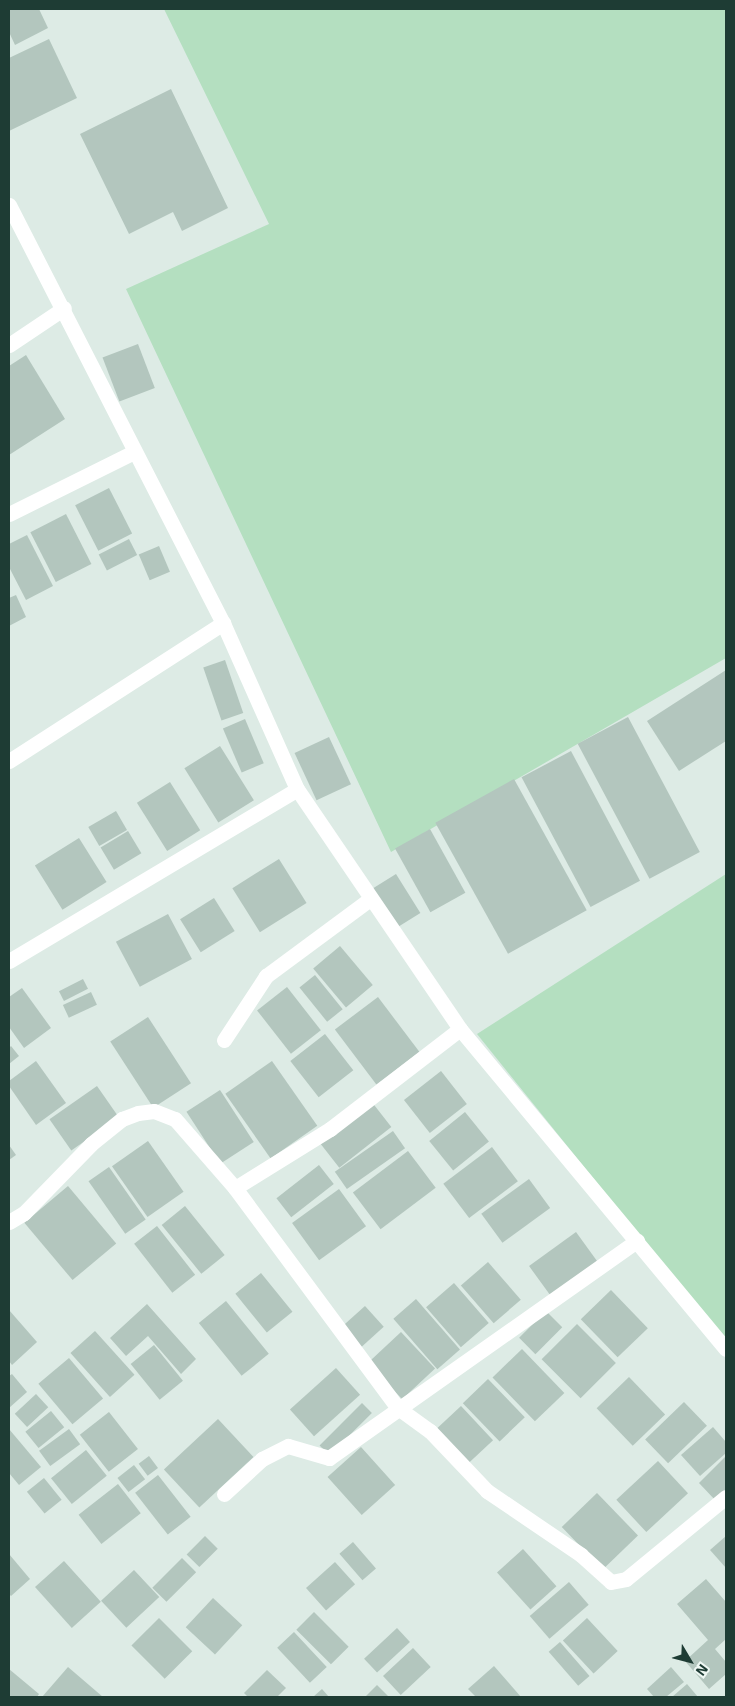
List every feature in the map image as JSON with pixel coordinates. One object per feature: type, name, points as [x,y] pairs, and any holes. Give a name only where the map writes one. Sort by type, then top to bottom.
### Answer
[{"type":"street","points":[[9,205],[64,308],[134,452],[222,623],[296,789],[460,1030],[726,1350]]},
{"type":"street","points":[[9,345],[64,308]]},
{"type":"street","points":[[9,514],[134,452]]},
{"type":"street","points":[[9,761],[222,623]]},
{"type":"street","points":[[9,961],[296,789]]},
{"type":"street","points":[[224,1040],[266,976],[370,898]]},
{"type":"street","points":[[235,1188],[330,1129],[460,1030]]},
{"type":"street","points":[[9,1222],[24,1213],[91,1144],[122,1119],[138,1113],[154,1111],[175,1119],[235,1188],[398,1408],[430,1431],[487,1491],[581,1554],[611,1582],[626,1579],[726,1497]]},
{"type":"street","points":[[224,1494],[262,1459],[288,1446],[329,1458],[637,1242]]},
{"type":"green space","points":[[164,9],[726,9],[726,658],[391,852],[126,289],[269,224]]},
{"type":"green space","points":[[726,874],[726,1343],[477,1034]]},
{"type":"building","points":[[9,9],[39,9],[48,28],[15,45],[9,32]]},
{"type":"building","points":[[49,39],[77,98],[9,131],[9,58]]},
{"type":"building","points":[[171,89],[228,208],[182,231],[173,212],[129,234],[80,134]]},
{"type":"building","points":[[138,344],[155,388],[119,401],[103,358]]},
{"type":"building","points":[[26,355],[65,419],[9,455],[9,366]]},
{"type":"building","points":[[109,488],[132,533],[98,551],[75,505]]},
{"type":"building","points":[[66,514],[91,564],[56,582],[30,532]]},
{"type":"building","points":[[27,535],[53,586],[26,600],[9,567],[9,544]]},
{"type":"building","points":[[129,539],[137,555],[107,570],[99,554]]},
{"type":"building","points":[[159,546],[170,572],[150,580],[139,555]]},
{"type":"building","points":[[16,595],[26,617],[9,626],[9,598]]},
{"type":"building","points":[[225,660],[243,713],[221,720],[203,667]]},
{"type":"building","points":[[726,670],[726,741],[679,771],[647,721]]},
{"type":"building","points":[[628,717],[700,852],[650,879],[578,744]]},
{"type":"building","points":[[245,719],[264,763],[242,773],[223,728]]},
{"type":"building","points":[[329,737],[351,784],[317,800],[295,753]]},
{"type":"building","points":[[220,746],[254,800],[218,823],[184,768]]},
{"type":"building","points":[[571,751],[640,881],[591,907],[522,777]]},
{"type":"building","points":[[514,779],[587,910],[508,954],[435,823]]},
{"type":"building","points":[[170,782],[200,830],[167,851],[137,803]]},
{"type":"building","points":[[116,811],[127,830],[99,846],[88,827]]},
{"type":"building","points":[[430,829],[465,893],[430,912],[395,848]]},
{"type":"building","points":[[128,831],[141,853],[114,870],[101,847]]},
{"type":"building","points":[[79,838],[107,882],[62,910],[35,866]]},
{"type":"building","points":[[279,859],[307,903],[260,932],[232,888]]},
{"type":"building","points":[[396,874],[420,913],[397,927],[373,888]]},
{"type":"building","points":[[214,898],[235,931],[201,952],[180,919]]},
{"type":"building","points":[[168,914],[192,959],[140,987],[116,942]]},
{"type":"building","points":[[340,946],[373,985],[346,1008],[313,968]]},
{"type":"building","points":[[315,975],[343,1009],[327,1022],[299,988]]},
{"type":"building","points":[[83,979],[88,989],[64,1001],[59,991]]},
{"type":"building","points":[[287,987],[321,1030],[291,1054],[257,1010]]},
{"type":"building","points":[[22,988],[51,1028],[24,1048],[9,1027],[9,997]]},
{"type":"building","points":[[91,992],[97,1005],[69,1018],[63,1005]]},
{"type":"building","points":[[378,997],[420,1052],[376,1085],[335,1029]]},
{"type":"building","points":[[148,1017],[191,1083],[153,1108],[110,1042]]},
{"type":"building","points":[[325,1034],[353,1070],[319,1097],[290,1061]]},
{"type":"building","points":[[11,1046],[19,1056],[9,1064],[9,1048]]},
{"type":"building","points":[[36,1061],[66,1103],[36,1125],[9,1086],[9,1081]]},
{"type":"building","points":[[272,1061],[317,1126],[271,1158],[225,1094]]},
{"type":"building","points":[[441,1071],[467,1104],[430,1133],[404,1100]]},
{"type":"building","points":[[97,1086],[119,1117],[71,1150],[49,1119]]},
{"type":"building","points":[[220,1090],[254,1142],[220,1164],[186,1112]]},
{"type":"building","points":[[371,1101],[391,1127],[339,1168],[319,1142]]},
{"type":"building","points":[[465,1112],[489,1142],[453,1170],[429,1141]]},
{"type":"building","points":[[393,1131],[405,1148],[347,1189],[335,1172]]},
{"type":"building","points":[[148,1141],[184,1192],[148,1217],[112,1166]]},
{"type":"building","points":[[9,1145],[16,1155],[9,1160]]},
{"type":"building","points":[[492,1147],[518,1181],[469,1218],[443,1184]]},
{"type":"building","points":[[408,1151],[436,1188],[381,1229],[353,1193]]},
{"type":"building","points":[[319,1165],[334,1184],[291,1217],[276,1198]]},
{"type":"building","points":[[109,1167],[146,1219],[125,1234],[89,1181]]},
{"type":"building","points":[[529,1179],[550,1208],[502,1243],[481,1214]]},
{"type":"building","points":[[68,1186],[116,1243],[73,1280],[24,1223]]},
{"type":"building","points":[[339,1189],[366,1226],[319,1260],[292,1223]]},
{"type":"building","points":[[185,1206],[225,1255],[201,1274],[162,1225]]},
{"type":"building","points":[[157,1226],[195,1275],[172,1293],[134,1244]]},
{"type":"building","points":[[576,1232],[598,1262],[551,1296],[529,1266]]},
{"type":"building","points":[[488,1262],[521,1300],[494,1323],[461,1286]]},
{"type":"building","points":[[261,1273],[292,1312],[267,1333],[235,1294]]},
{"type":"building","points":[[454,1283],[489,1323],[461,1347],[426,1307]]},
{"type":"building","points":[[611,1290],[648,1328],[618,1357],[581,1319]]},
{"type":"building","points":[[416,1299],[460,1350],[437,1369],[393,1319]]},
{"type":"building","points":[[226,1301],[269,1354],[242,1376],[199,1323]]},
{"type":"building","points":[[147,1304],[196,1359],[181,1374],[148,1336],[126,1356],[110,1338]]},
{"type":"building","points":[[365,1306],[384,1327],[359,1349],[340,1328]]},
{"type":"building","points":[[9,1310],[37,1342],[12,1365],[9,1361]]},
{"type":"building","points":[[546,1311],[562,1327],[535,1354],[519,1338]]},
{"type":"building","points":[[577,1324],[616,1363],[581,1398],[542,1359]]},
{"type":"building","points":[[95,1331],[134,1375],[110,1397],[70,1353]]},
{"type":"building","points":[[401,1332],[435,1369],[402,1399],[368,1363]]},
{"type":"building","points":[[154,1345],[183,1381],[160,1400],[131,1364]]},
{"type":"building","points":[[522,1349],[564,1393],[535,1421],[493,1377]]},
{"type":"building","points":[[69,1358],[103,1399],[72,1424],[38,1384]]},
{"type":"building","points":[[336,1368],[360,1395],[314,1436],[290,1409]]},
{"type":"building","points":[[12,1374],[27,1392],[9,1408],[9,1376]]},
{"type":"building","points":[[629,1377],[665,1414],[633,1446],[597,1408]]},
{"type":"building","points":[[488,1379],[525,1417],[500,1441],[463,1403]]},
{"type":"building","points":[[36,1394],[48,1407],[27,1427],[15,1414]]},
{"type":"building","points":[[684,1402],[707,1426],[668,1463],[645,1440]]},
{"type":"building","points":[[362,1403],[372,1413],[329,1455],[320,1445]]},
{"type":"building","points":[[461,1406],[493,1440],[466,1466],[434,1431]]},
{"type":"building","points":[[51,1411],[64,1427],[39,1448],[25,1432]]},
{"type":"building","points":[[109,1412],[138,1449],[109,1472],[80,1435]]},
{"type":"building","points":[[218,1419],[253,1457],[199,1507],[164,1469]]},
{"type":"building","points":[[713,1427],[726,1442],[726,1453],[700,1476],[681,1455]]},
{"type":"building","points":[[9,1429],[41,1467],[19,1485],[9,1473]]},
{"type":"building","points":[[69,1429],[80,1444],[50,1466],[39,1451]]},
{"type":"building","points":[[361,1447],[395,1485],[362,1515],[328,1477]]},
{"type":"building","points":[[86,1450],[107,1476],[72,1504],[51,1478]]},
{"type":"building","points":[[149,1456],[158,1468],[148,1476],[139,1464]]},
{"type":"building","points":[[726,1456],[726,1492],[716,1501],[699,1483]]},
{"type":"building","points":[[658,1461],[688,1493],[646,1532],[616,1500]]},
{"type":"building","points":[[134,1465],[145,1479],[129,1492],[117,1478]]},
{"type":"building","points":[[158,1475],[191,1517],[168,1535],[135,1493]]},
{"type":"building","points":[[44,1478],[62,1500],[45,1514],[27,1492]]},
{"type":"building","points":[[118,1484],[141,1513],[101,1544],[79,1515]]},
{"type":"building","points":[[597,1493],[638,1535],[603,1569],[562,1527]]},
{"type":"building","points":[[205,1536],[218,1549],[199,1567],[187,1554]]},
{"type":"building","points":[[726,1536],[726,1568],[710,1550]]},
{"type":"building","points":[[353,1542],[376,1568],[362,1580],[339,1554]]},
{"type":"building","points":[[523,1549],[556,1586],[530,1610],[497,1572]]},
{"type":"building","points":[[9,1554],[30,1579],[11,1596],[9,1594]]},
{"type":"building","points":[[182,1558],[196,1572],[166,1602],[152,1588]]},
{"type":"building","points":[[64,1561],[101,1602],[72,1628],[35,1587]]},
{"type":"building","points":[[335,1562],[355,1584],[326,1610],[306,1588]]},
{"type":"building","points":[[134,1570],[159,1597],[126,1628],[101,1601]]},
{"type":"building","points":[[706,1579],[726,1602],[726,1639],[715,1649],[726,1662],[726,1674],[709,1689],[685,1661],[708,1640],[677,1604]]},
{"type":"building","points":[[569,1582],[589,1605],[549,1639],[530,1616]]},
{"type":"building","points":[[213,1598],[242,1625],[215,1655],[186,1627]]},
{"type":"building","points":[[314,1612],[349,1647],[331,1664],[296,1630]]},
{"type":"building","points":[[159,1618],[192,1651],[165,1679],[131,1646]]},
{"type":"building","points":[[587,1618],[618,1651],[594,1673],[563,1641]]},
{"type":"building","points":[[397,1628],[410,1642],[377,1673],[364,1659]]},
{"type":"building","points":[[294,1632],[327,1667],[310,1683],[277,1648]]},
{"type":"building","points":[[560,1642],[590,1676],[578,1686],[549,1652]]},
{"type":"building","points":[[413,1648],[431,1667],[401,1695],[383,1676]]},
{"type":"building","points":[[494,1666],[521,1697],[476,1697],[468,1689]]},
{"type":"building","points":[[68,1667],[103,1697],[42,1697]]},
{"type":"building","points":[[671,1667],[684,1682],[666,1697],[654,1697],[647,1689]]},
{"type":"building","points":[[9,1669],[39,1694],[37,1697],[9,1697]]},
{"type":"building","points":[[267,1670],[286,1688],[277,1697],[248,1697],[244,1693]]},
{"type":"building","points":[[687,1684],[698,1697],[672,1697]]},
{"type":"building","points":[[377,1685],[389,1697],[365,1697]]},
{"type":"building","points":[[322,1689],[329,1697],[313,1697]]}]
